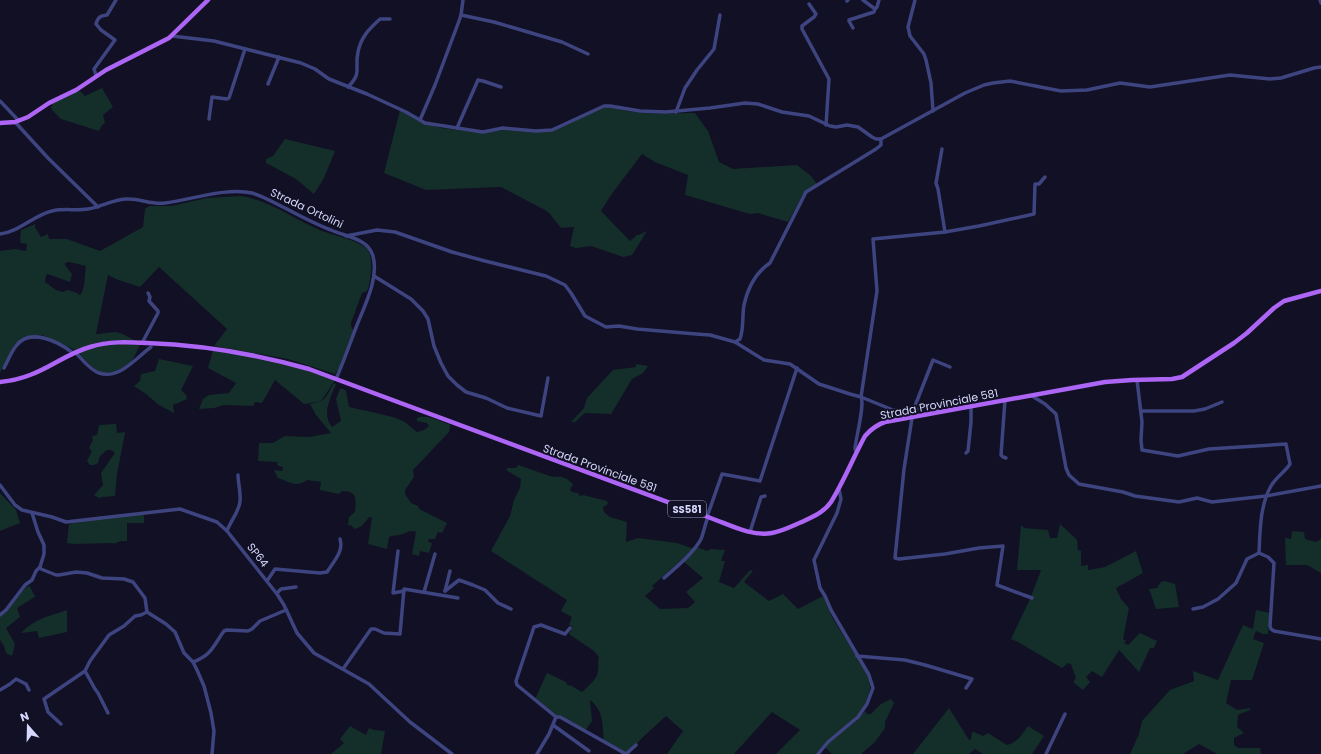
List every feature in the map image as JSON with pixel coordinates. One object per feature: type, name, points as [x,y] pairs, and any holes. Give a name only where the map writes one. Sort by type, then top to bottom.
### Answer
[{"type":"main road","points":[[0,123],[17,121],[28,117],[49,103],[76,90],[96,75],[172,36],[208,0]]},
{"type":"main road","name":"Strada Provinciale 581","points":[[0,382],[30,375],[91,346],[125,342],[174,344],[235,352],[302,367],[707,517],[760,534],[773,533],[785,529],[825,509],[838,488],[865,436],[870,429],[876,425],[1105,382],[1172,379],[1182,377],[1234,343],[1284,301],[1321,291]]},
{"type":"street","points":[[96,75],[94,69],[115,40],[101,30],[96,24],[100,16],[107,15],[116,0]]},
{"type":"street","points":[[420,120],[435,85],[461,15],[463,0]]},
{"type":"street","points":[[863,0],[875,9]]},
{"type":"street","points":[[853,28],[849,20],[874,12],[879,0]]},
{"type":"street","points":[[916,0],[908,32],[924,54],[926,60],[932,82],[933,111]]},
{"type":"street","points":[[809,4],[816,14],[802,26],[802,29],[828,79],[826,125]]},
{"type":"street","points":[[461,15],[494,22],[562,42],[588,54]]},
{"type":"street","points":[[676,112],[685,88],[714,49],[720,15]]},
{"type":"street","points":[[348,87],[356,79],[358,73],[358,53],[363,36],[380,19],[390,19]]},
{"type":"street","points":[[172,36],[214,41],[301,63],[315,69],[328,79],[406,112],[425,123],[483,132],[503,128],[536,131],[552,130],[604,106],[640,111],[676,112],[745,103],[758,104],[782,112],[809,116],[826,125],[836,127],[847,125],[858,127],[872,137],[881,139],[973,89],[993,83],[1006,81],[1061,91],[1087,90],[1120,83],[1150,87],[1230,75],[1270,79],[1281,78],[1321,67]]},
{"type":"street","points":[[209,119],[212,97],[229,98],[245,49]]},
{"type":"street","points":[[268,84],[279,57]]},
{"type":"street","points":[[457,128],[478,80],[500,87]]},
{"type":"street","points":[[0,102],[48,158],[98,207]]},
{"type":"street","points":[[735,342],[740,339],[744,305],[751,282],[761,269],[770,263],[806,192],[876,149],[881,145],[881,139]]},
{"type":"street","points":[[942,149],[936,183],[945,232]]},
{"type":"street","points":[[856,452],[855,448],[863,400],[862,397],[877,291],[873,240],[945,232],[1034,214],[1035,184],[1039,184],[1045,177]]},
{"type":"street","name":"Strada Ortolini","points":[[0,234],[13,231],[51,211],[82,210],[125,199],[164,204],[203,195],[242,192],[258,195],[327,229],[364,242],[369,248],[374,259],[374,276],[347,353],[336,379]]},
{"type":"street","points":[[346,236],[377,230],[395,232],[452,252],[546,276],[565,285],[585,316],[606,326],[710,335],[735,342],[765,361],[788,363],[798,368],[818,384],[862,397],[898,412],[914,411],[927,406],[941,412]]},
{"type":"street","points":[[374,276],[411,299],[423,311],[428,319],[434,346],[445,371],[453,382],[464,390],[507,408],[541,416],[548,378]]},
{"type":"street","points":[[142,343],[158,313],[149,301],[150,297],[148,293]]},
{"type":"street","points":[[4,368],[16,346],[20,342],[30,338],[47,338],[69,349],[98,373],[111,374],[116,374],[123,370],[151,347]]},
{"type":"street","points":[[914,411],[933,360],[950,367]]},
{"type":"street","points":[[664,578],[682,562],[698,543],[722,474],[760,481],[798,368]]},
{"type":"street","points":[[1137,380],[1142,411],[1142,450],[1178,456],[1209,449],[1286,444],[1290,464],[1275,480],[1266,496],[1261,523],[1259,553]]},
{"type":"street","points":[[1032,396],[1045,404],[1056,414],[1066,468],[1069,475],[1079,484],[1123,492],[1135,496],[1179,502],[1197,498],[1212,502],[1266,496],[1321,486]]},
{"type":"street","points":[[1005,400],[1001,455],[1006,458]]},
{"type":"street","points":[[1142,411],[1194,411],[1205,409],[1222,402]]},
{"type":"street","points":[[966,453],[968,451],[971,422],[970,407]]},
{"type":"street","points":[[912,418],[904,469],[895,558],[899,559],[945,554],[979,548],[1003,546],[996,585],[1032,598]]},
{"type":"street","points":[[226,531],[239,508],[238,474]]},
{"type":"street","name":"SP64","points":[[0,485],[15,505],[22,510],[66,522],[180,509],[217,522],[277,593],[297,633],[314,653],[369,684],[410,722],[452,754]]},
{"type":"street","points":[[818,754],[828,742],[858,717],[867,704],[873,688],[869,675],[834,618],[820,588],[814,560],[837,512],[840,499],[838,488]]},
{"type":"street","points":[[750,532],[761,497],[765,496]]},
{"type":"street","points":[[0,614],[6,610],[25,585],[32,580],[36,571],[40,567],[44,554],[44,545],[32,513]]},
{"type":"street","points":[[267,581],[275,569],[320,573],[327,572],[330,566],[337,560],[342,545],[340,539]]},
{"type":"street","points":[[398,551],[393,593],[404,591],[404,589],[445,593],[458,598]]},
{"type":"street","points":[[1193,609],[1203,607],[1218,599],[1236,583],[1247,559],[1259,553]]},
{"type":"street","points":[[1259,553],[1268,557],[1274,563],[1271,629],[1274,631],[1321,639]]},
{"type":"street","points":[[424,592],[434,554]]},
{"type":"street","points":[[40,567],[46,572],[56,575],[76,572],[87,573],[102,578],[133,582],[145,598],[146,612]]},
{"type":"street","points":[[445,593],[450,571]]},
{"type":"street","points":[[445,593],[459,580],[485,590],[498,603],[511,609]]},
{"type":"street","points":[[277,593],[281,589],[296,587]]},
{"type":"street","points":[[343,670],[371,630],[373,629],[384,633],[400,634],[404,591]]},
{"type":"street","points":[[193,662],[203,658],[210,652],[224,631],[248,631],[260,622],[286,610]]},
{"type":"street","points":[[146,612],[171,628],[177,635],[184,653],[193,662],[204,686],[212,713],[214,732],[212,754]]},
{"type":"street","points":[[61,724],[48,712],[44,699],[85,671],[109,635],[124,626],[135,616],[141,616],[146,612]]},
{"type":"street","points":[[570,628],[565,634],[541,626],[534,627],[516,682],[517,685],[556,717],[560,717],[626,754],[636,745]]},
{"type":"street","points":[[857,656],[901,659],[972,679],[966,688]]},
{"type":"street","points":[[85,671],[108,713]]},
{"type":"street","points":[[0,690],[16,679],[24,682],[27,685],[28,690]]},
{"type":"street","points":[[1046,754],[1065,714]]},
{"type":"street","points":[[537,754],[546,741],[556,717]]},
{"type":"street","points":[[553,725],[590,751]]},
{"type":"green space","points":[[102,88],[113,107],[103,115],[105,123],[99,131],[61,119],[52,110],[51,107],[53,105],[51,104],[79,90],[85,96]]},
{"type":"green space","points":[[608,106],[640,113],[695,113],[708,131],[719,162],[733,169],[797,165],[810,175],[817,184],[802,196],[788,222],[758,213],[750,214],[685,195],[688,175],[655,162],[642,154],[611,195],[601,211],[630,241],[637,235],[647,231],[632,255],[623,257],[591,246],[576,248],[570,246],[574,227],[561,228],[545,210],[501,187],[426,190],[384,173],[400,110],[424,123],[441,128],[483,133],[510,129],[530,132],[548,132]]},
{"type":"green space","points":[[285,139],[335,151],[324,178],[314,194],[296,179],[266,163],[266,159],[273,156]]},
{"type":"green space","points":[[241,196],[252,198],[273,206],[312,227],[359,243],[367,249],[371,257],[371,276],[367,291],[362,293],[351,323],[353,330],[344,359],[335,374],[288,359],[214,346],[227,329],[159,267],[140,287],[108,275],[96,334],[116,332],[134,340],[107,341],[75,350],[42,335],[34,335],[23,338],[15,344],[0,373],[0,251],[15,249],[26,251],[27,244],[21,243],[20,240],[21,230],[35,224],[35,227],[41,237],[48,234],[49,239],[67,239],[100,251],[143,227],[145,209],[149,206],[171,206],[207,198]],"holes":[[[69,262],[86,266],[84,287],[79,295],[68,290],[63,292],[56,290],[45,282],[46,275],[48,274],[70,282],[72,274],[65,263]]]},
{"type":"green space","points":[[120,344],[140,345],[131,363],[115,372],[102,373],[95,369],[80,355],[81,352],[100,346]]},
{"type":"green space","points":[[213,350],[292,365],[335,380],[322,400],[319,402],[304,404],[275,380],[262,403],[255,402],[253,406],[224,405],[214,408],[199,409],[203,399],[209,395],[229,393],[236,383],[208,368]]},
{"type":"green space","points":[[159,359],[193,366],[181,390],[186,395],[187,399],[173,405],[174,413],[159,405],[134,386],[140,381],[141,374],[155,371]]},
{"type":"green space","points":[[636,364],[648,366],[643,373],[632,379],[611,414],[586,413],[575,422],[571,422],[584,408],[587,398],[613,370],[636,367]]},
{"type":"green space","points":[[334,383],[336,384],[327,411],[327,417],[332,427],[341,421],[336,399],[340,389],[346,391],[349,407],[386,415],[401,420],[417,432],[424,430],[429,426],[427,423],[417,421],[417,418],[428,417],[448,424],[449,422],[449,432],[413,470],[414,477],[405,490],[405,494],[411,503],[418,506],[419,509],[447,523],[442,533],[438,532],[435,539],[429,539],[428,542],[432,543],[429,553],[420,551],[419,556],[412,554],[416,532],[413,531],[389,537],[387,549],[368,544],[372,518],[369,517],[363,525],[354,529],[352,526],[348,525],[349,517],[355,512],[356,500],[351,492],[342,491],[339,494],[320,490],[321,482],[307,480],[300,484],[296,484],[278,478],[274,470],[282,471],[283,467],[278,466],[277,462],[258,461],[259,443],[273,443],[285,436],[309,437],[331,433],[316,415],[310,404],[323,400]]},
{"type":"green space","points":[[116,424],[117,433],[125,433],[117,474],[115,496],[99,498],[94,495],[103,485],[101,473],[115,453],[111,450],[107,450],[100,456],[98,463],[90,465],[87,461],[92,451],[89,448],[93,440],[92,436],[97,435],[99,425]]},
{"type":"green space","points":[[518,465],[553,477],[559,476],[568,480],[573,484],[570,490],[578,493],[580,496],[583,495],[607,501],[608,504],[603,507],[604,512],[610,517],[627,522],[626,542],[638,538],[677,543],[692,549],[652,586],[654,588],[645,596],[660,609],[688,608],[695,602],[686,592],[703,578],[684,562],[697,547],[707,551],[711,549],[725,550],[721,561],[725,561],[719,582],[734,588],[750,570],[753,571],[744,582],[769,601],[783,594],[798,609],[823,596],[832,617],[867,674],[870,687],[867,700],[861,712],[852,722],[827,742],[816,754],[776,754],[800,730],[772,712],[734,754],[667,754],[683,731],[666,716],[629,752],[625,753],[604,743],[602,720],[598,709],[590,700],[592,721],[585,731],[556,716],[535,699],[547,673],[566,682],[568,686],[570,685],[582,692],[592,682],[598,673],[599,657],[594,651],[569,634],[572,627],[569,625],[572,617],[561,611],[567,600],[491,551],[510,516],[514,500],[520,488],[521,479],[506,470],[508,468],[516,468]]},
{"type":"green space","points":[[0,493],[16,510],[20,523],[0,531]]},
{"type":"green space","points":[[144,514],[144,523],[127,523],[127,541],[121,541],[113,544],[67,543],[69,524],[96,518]]},
{"type":"green space","points":[[1060,524],[1077,540],[1078,550],[1081,551],[1081,566],[1088,565],[1088,570],[1105,567],[1136,551],[1143,573],[1116,588],[1121,599],[1129,608],[1123,639],[1126,641],[1124,643],[1128,645],[1140,633],[1157,641],[1154,648],[1150,648],[1139,672],[1119,650],[1102,677],[1092,671],[1086,677],[1090,682],[1083,690],[1073,682],[1076,678],[1071,664],[1068,663],[1062,668],[1011,639],[1030,599],[1041,570],[1017,570],[1021,525],[1024,528],[1048,530],[1050,538],[1057,538]]},
{"type":"green space","points":[[1292,531],[1304,532],[1305,539],[1316,542],[1321,539],[1321,573],[1307,565],[1286,565],[1285,538],[1291,539]]},
{"type":"green space","points":[[1164,581],[1175,584],[1179,607],[1156,609],[1149,589],[1157,588],[1161,582]]},
{"type":"green space","points":[[30,586],[34,595],[36,596],[17,608],[20,617],[6,628],[15,644],[12,656],[6,653],[0,640],[0,613],[10,605],[26,587]]},
{"type":"green space","points":[[67,610],[67,632],[39,638],[37,631],[21,633],[37,621]]},
{"type":"green space","points":[[1256,610],[1270,613],[1268,634],[1263,634],[1256,631],[1253,639],[1264,643],[1252,680],[1231,680],[1226,703],[1237,710],[1250,708],[1250,710],[1238,715],[1237,727],[1244,733],[1234,738],[1234,745],[1238,748],[1260,748],[1261,754],[1217,754],[1199,744],[1183,754],[1130,754],[1139,734],[1142,721],[1170,690],[1194,681],[1193,671],[1218,680],[1243,625],[1253,629]]},
{"type":"green space","points":[[891,699],[894,703],[885,722],[885,728],[875,742],[861,754],[832,754],[825,747],[856,721],[865,711],[867,714],[871,714],[881,704]]},
{"type":"green space","points":[[949,708],[969,740],[971,739],[972,732],[983,736],[988,733],[1007,745],[1017,740],[1028,726],[1044,736],[1032,754],[983,754],[975,749],[969,754],[913,754]]},
{"type":"green space","points":[[350,726],[366,735],[369,728],[385,731],[381,754],[331,754],[344,743],[340,739]]}]
